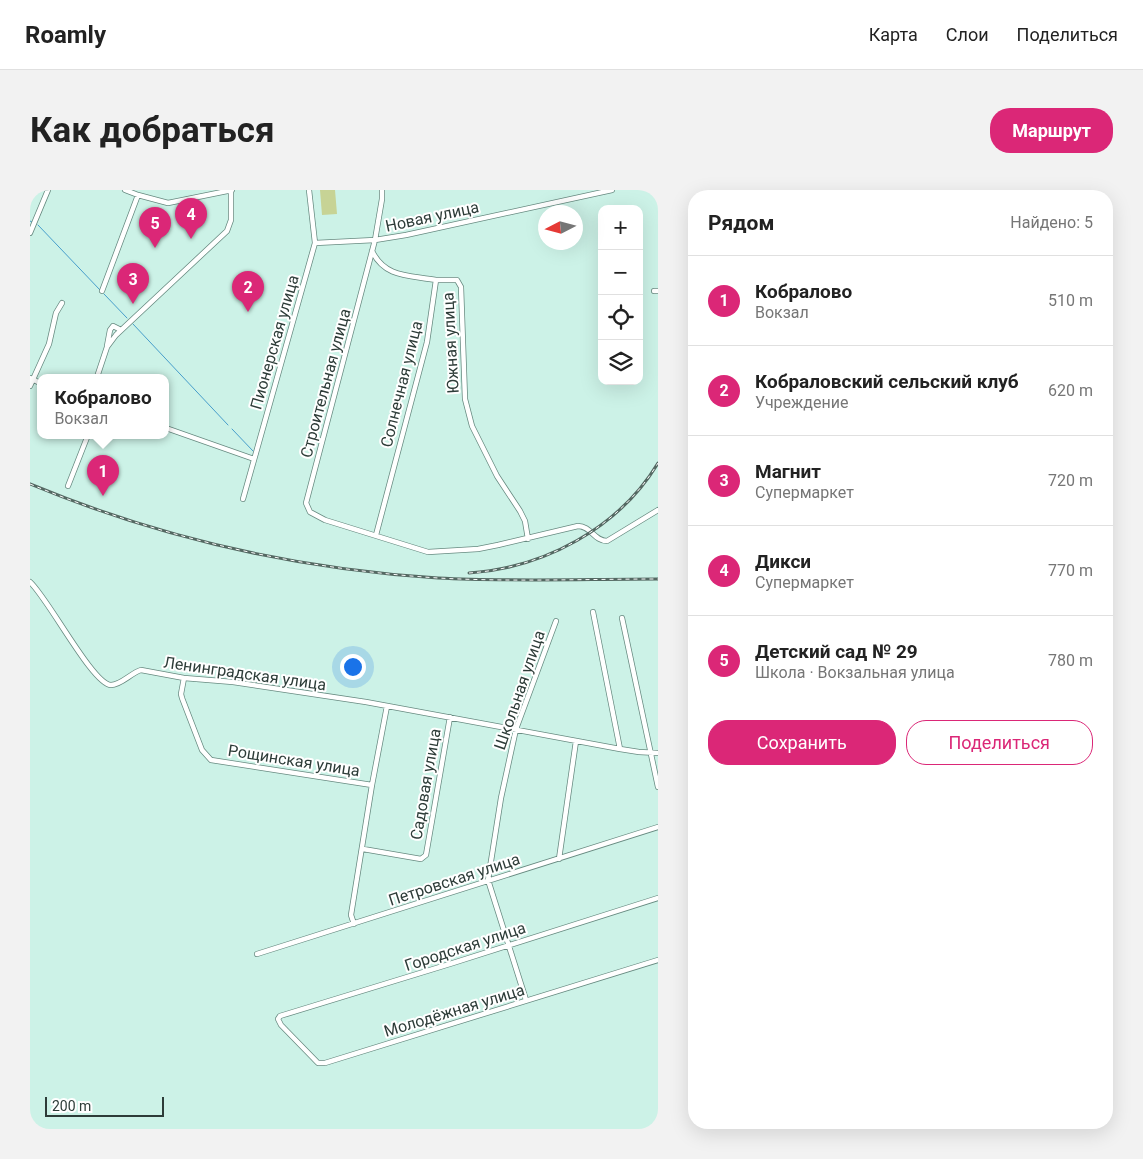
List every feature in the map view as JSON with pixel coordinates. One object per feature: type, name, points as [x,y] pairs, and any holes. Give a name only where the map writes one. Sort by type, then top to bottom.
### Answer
[{"type":"street","points":[[30,233],[48,190]]},
{"type":"street","points":[[106,347],[121,330],[224,236],[231,220],[232,190],[168,203],[138,196],[125,190]]},
{"type":"street","name":"Пионерская улица","points":[[243,499],[315,243],[309,190]]},
{"type":"street","name":"Строительная улица","points":[[376,535],[316,516],[310,512],[306,503],[375,240],[382,190]]},
{"type":"street","name":"Новая улица","points":[[315,243],[375,240],[406,235],[612,190]]},
{"type":"street","points":[[102,292],[138,196]]},
{"type":"street","points":[[372,251],[380,264],[388,270],[436,280]]},
{"type":"street","name":"Южная улица","points":[[436,280],[458,280],[460,287],[465,399],[472,426],[497,476],[520,511],[525,522],[528,539]]},
{"type":"street","name":"Солнечная улица","points":[[376,535],[427,342],[436,280]]},
{"type":"street","points":[[30,386],[49,344],[56,313],[62,303]]},
{"type":"street","points":[[98,374],[110,330],[114,326],[121,330]]},
{"type":"street","points":[[169,429],[254,459]]},
{"type":"street","points":[[68,486],[86,439]]},
{"type":"street","points":[[376,535],[428,552],[478,549],[582,526],[596,538],[608,542],[658,510]]},
{"type":"street","name":"Ленинградская улица","points":[[30,582],[92,669],[106,685],[118,684],[141,670],[184,678],[233,682],[450,716],[620,749],[651,753],[658,752]]},
{"type":"street","points":[[593,612],[620,749]]},
{"type":"street","points":[[622,618],[658,787]]},
{"type":"street","name":"Школьная улица","points":[[526,1000],[488,880],[501,798],[516,729],[556,621]]},
{"type":"street","name":"Рощинская улица","points":[[184,678],[182,698],[202,750],[211,760],[372,785]]},
{"type":"street","points":[[354,924],[351,915],[387,706]]},
{"type":"street","name":"Садовая улица","points":[[363,849],[421,859],[425,856],[450,716]]},
{"type":"street","points":[[558,859],[576,741]]},
{"type":"street","name":"Петровская улица","points":[[258,954],[658,826]]},
{"type":"street","name":"Городская улица","points":[[280,1016],[658,898]]},
{"type":"street","name":"Молодёжная улица","points":[[280,1016],[278,1019],[281,1025],[318,1064],[325,1063],[658,960]]},
{"type":"green space","points":[[320,190],[335,190],[337,214],[322,215]]},
{"type":"waterway","points":[[38,225],[100,290]]},
{"type":"waterway","points":[[104,294],[127,318]]},
{"type":"waterway","points":[[133,324],[228,425]]},
{"type":"waterway","points":[[232,429],[253,451]]},
{"type":"railway","points":[[469,573],[497,570],[525,563],[577,540],[601,525],[623,507],[642,486],[658,463]]},
{"type":"railway","points":[[30,484],[79,503],[179,535],[282,559],[333,567],[386,574],[465,579],[658,579]]},
{"type":"place","name":"Дикси","points":[[191,239]]},
{"type":"place","name":"Детский сад № 29","points":[[155,248]]},
{"type":"place","name":"Магнит","points":[[133,304]]},
{"type":"place","name":"Кобраловский сельский клуб","points":[[248,312]]},
{"type":"place","name":"Кобралово","points":[[103,496]]}]
